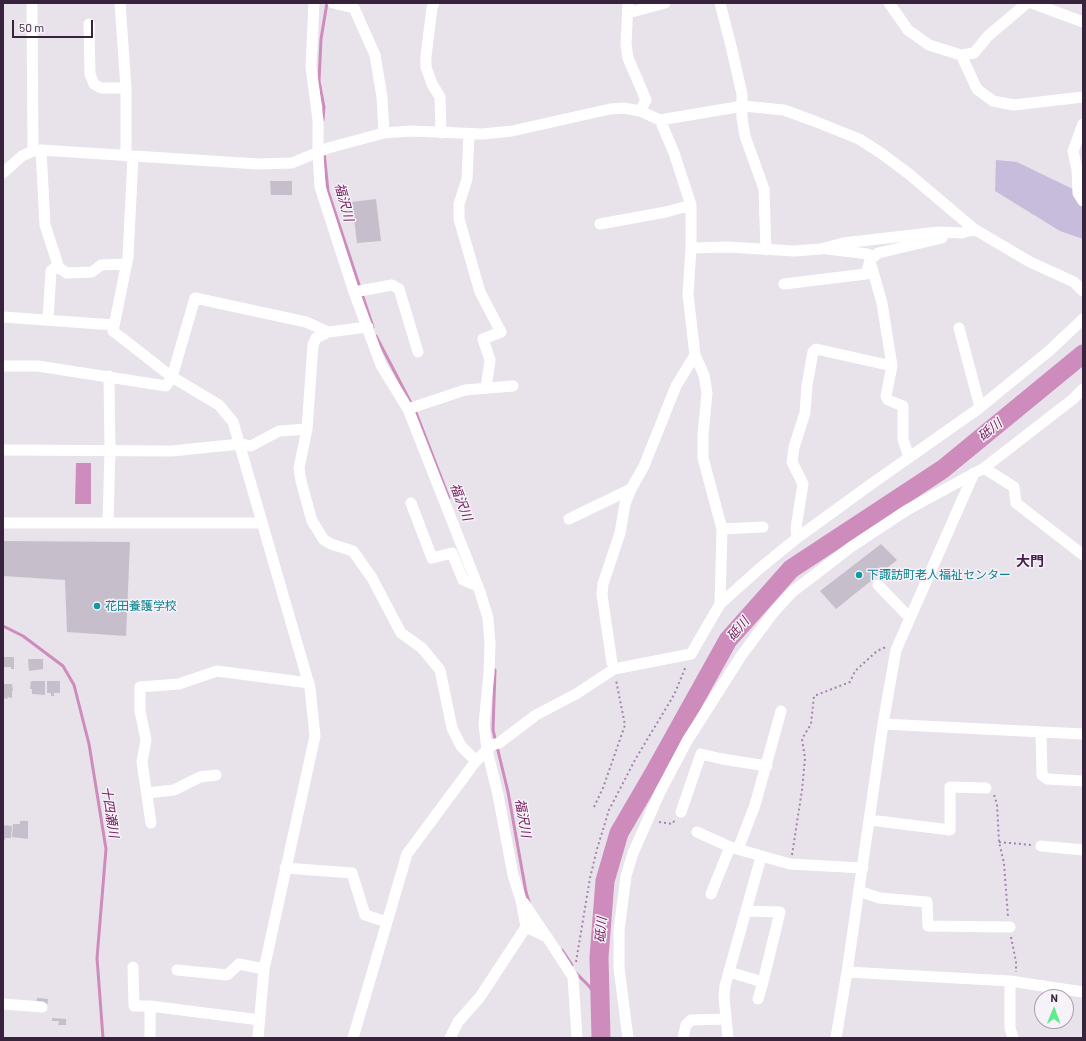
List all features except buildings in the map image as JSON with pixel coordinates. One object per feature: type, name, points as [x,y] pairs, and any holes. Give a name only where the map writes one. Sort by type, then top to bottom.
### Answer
[{"type":"street","points":[[32,3],[37,151],[45,225],[58,266],[67,273],[92,272],[101,266],[126,264]]},
{"type":"street","points":[[120,3],[129,156],[128,257],[113,331],[172,377],[219,405],[233,422],[309,683],[315,736],[264,969],[258,1038]]},
{"type":"street","points":[[314,3],[311,67],[318,120],[320,187],[354,292],[381,365],[408,409],[488,618],[490,644],[489,673],[484,724],[493,746],[498,795],[513,875],[522,900],[526,927],[480,997],[458,1022],[450,1038]]},
{"type":"street","points":[[333,3],[354,8],[375,55],[382,97],[384,133]]},
{"type":"street","points":[[434,3],[432,8],[426,56],[426,68],[432,84],[440,97],[441,133]]},
{"type":"street","points":[[640,111],[646,100],[628,58],[626,44],[628,8],[665,3]]},
{"type":"street","points":[[720,3],[742,94],[744,136],[764,189],[766,250]]},
{"type":"street","points":[[889,3],[908,30],[928,45],[961,55],[974,53],[988,36],[1027,3]]},
{"type":"street","points":[[1032,3],[1083,22]]},
{"type":"street","points":[[89,24],[90,74],[94,84],[100,88],[126,88]]},
{"type":"street","points":[[961,55],[977,89],[993,101],[1014,105],[1083,97]]},
{"type":"street","points":[[3,172],[22,156],[37,151],[258,164],[292,164],[328,148],[384,133],[411,131],[469,134],[512,131],[610,109],[624,108],[640,111],[660,120],[743,106],[784,110],[859,139],[909,174],[974,229],[1030,262],[1074,282],[1083,291]]},
{"type":"street","points":[[660,120],[674,152],[691,205],[691,248],[688,295],[695,355],[704,374],[707,393],[703,435],[703,458],[722,529],[720,604]]},
{"type":"street","points":[[1083,124],[1073,151],[1080,170],[1078,193],[1083,201]]},
{"type":"street","points":[[469,134],[467,180],[459,204],[459,219],[480,292],[501,332],[483,339],[490,360],[486,388]]},
{"type":"street","points":[[600,224],[666,212],[691,205]]},
{"type":"street","points":[[784,284],[866,274],[870,260],[878,253],[974,229]]},
{"type":"street","points":[[821,249],[843,243],[932,233],[962,233]]},
{"type":"street","points":[[691,248],[728,247],[794,251],[821,249],[868,254],[882,303],[892,366],[886,396],[888,400],[903,406],[903,439],[909,458]]},
{"type":"street","points":[[48,320],[51,271],[58,266]]},
{"type":"street","points":[[354,292],[392,285],[399,289],[418,352]]},
{"type":"street","points":[[3,366],[38,366],[110,376],[166,386],[172,377],[195,298],[306,322],[328,332]]},
{"type":"street","points":[[3,317],[114,325]]},
{"type":"street","points":[[353,1038],[407,854],[476,761],[493,746],[536,715],[576,694],[613,666],[691,654],[720,604],[759,569],[797,538],[980,407],[1048,351],[1083,319]]},
{"type":"street","points":[[368,327],[328,332],[316,338],[313,345],[307,428],[299,468],[301,481],[312,521],[324,540],[331,544],[353,551],[372,578],[401,633],[422,648],[440,670],[452,728],[461,746],[476,761]]},
{"type":"street","points":[[959,328],[980,407]]},
{"type":"street","points":[[797,538],[796,528],[802,484],[792,462],[794,447],[805,413],[807,386],[813,352],[816,349],[892,366]]},
{"type":"street","points":[[613,666],[602,595],[603,584],[620,533],[625,504],[631,489],[644,466],[676,386],[695,355]]},
{"type":"street","points":[[108,523],[110,376]]},
{"type":"street","points":[[408,409],[465,390],[513,386]]},
{"type":"street","points":[[628,1038],[619,968],[619,930],[626,876],[634,853],[660,792],[687,741],[740,656],[773,613],[792,592],[851,547],[907,510],[984,468],[1073,399],[1083,389]]},
{"type":"street","points":[[3,450],[172,451],[240,444],[251,446],[279,431],[307,428]]},
{"type":"street","points":[[984,468],[1014,487],[1016,503],[1083,555]]},
{"type":"street","points":[[836,1038],[860,891],[883,724],[896,650],[974,473]]},
{"type":"street","points":[[569,519],[631,489]]},
{"type":"street","points":[[411,503],[432,558],[452,553],[463,580],[476,585]]},
{"type":"street","points":[[3,523],[262,523]]},
{"type":"street","points":[[722,529],[763,527]]},
{"type":"street","points":[[878,585],[910,618]]},
{"type":"street","points":[[151,823],[142,762],[146,740],[140,711],[140,687],[179,684],[217,672],[309,683]]},
{"type":"street","points":[[711,894],[756,805],[781,711]]},
{"type":"street","points":[[883,724],[1083,734]]},
{"type":"street","points":[[1041,732],[1042,775],[1047,779],[1083,781]]},
{"type":"street","points":[[681,812],[701,754],[767,766]]},
{"type":"street","points":[[147,793],[174,790],[200,777],[216,775]]},
{"type":"street","points":[[870,820],[950,830],[950,787],[986,788]]},
{"type":"street","points":[[697,832],[734,848],[761,857],[790,864],[863,868]]},
{"type":"street","points":[[1041,846],[1083,850]]},
{"type":"street","points":[[728,1038],[724,996],[729,972],[761,857]]},
{"type":"street","points":[[285,868],[352,873],[365,915],[387,922]]},
{"type":"street","points":[[860,891],[879,898],[926,902],[928,926],[1010,927]]},
{"type":"street","points":[[522,900],[573,977],[577,1038]]},
{"type":"street","points":[[746,911],[780,912],[764,982],[758,999]]},
{"type":"street","points":[[526,927],[547,937]]},
{"type":"street","points":[[177,970],[227,975],[239,964],[264,969]]},
{"type":"street","points":[[133,967],[134,1006],[150,1006],[260,1020]]},
{"type":"street","points":[[729,972],[764,982]]},
{"type":"street","points":[[847,972],[1013,982],[1083,992]]},
{"type":"street","points":[[1013,982],[1010,1028],[1013,1038]]},
{"type":"street","points":[[3,1004],[42,1007]]},
{"type":"street","points":[[150,1006],[150,1038]]},
{"type":"street","points":[[683,1038],[686,1025],[691,1020],[726,1019]]},
{"type":"path","points":[[790,864],[802,790],[805,758],[802,739],[811,724],[814,696],[850,682],[855,671],[877,651],[900,641]]},
{"type":"path","points":[[573,977],[596,849],[609,810],[636,758],[674,695],[691,654]]},
{"type":"path","points":[[594,807],[603,788],[625,725],[613,666]]},
{"type":"path","points":[[986,788],[995,795],[998,842],[1004,863],[1006,908],[1016,962],[1013,982]]},
{"type":"path","points":[[648,820],[672,824],[681,812]]},
{"type":"path","points":[[998,842],[1041,846]]},
{"type":"shaded area","points":[[996,160],[1017,162],[1083,194],[1083,239],[1060,231],[995,191]]},
{"type":"shaded area","points":[[76,463],[91,463],[91,504],[75,504]]},
{"type":"waterway","name":"福沢川","points":[[323,120],[324,107],[319,81],[321,39],[327,3]]},
{"type":"waterway","name":"福沢川","points":[[324,152],[328,191],[373,327]]},
{"type":"waterway","name":"福沢川","points":[[376,336],[412,405]]},
{"type":"waterway","name":"砥川","points":[[601,1038],[599,957],[605,881],[619,833],[728,640],[791,569],[943,469],[1083,354]]},
{"type":"waterway","name":"福沢川","points":[[415,410],[449,498]]},
{"type":"waterway","name":"十四瀬川","points":[[3,626],[23,636],[63,666],[74,685],[89,744],[106,849],[97,958],[103,1038]]},
{"type":"waterway","name":"福沢川","points":[[495,670],[493,730],[508,792],[529,902]]},
{"type":"waterway","name":"福沢川","points":[[562,950],[572,965]]},
{"type":"waterway","name":"福沢川","points":[[576,973],[600,999]]},
{"type":"place","name":"下諏訪町老人福祉センター","points":[[859,575]]},
{"type":"place","name":"花田養護学校","points":[[97,606]]},
{"type":"district","name":"大門","points":[[1030,561]]}]
